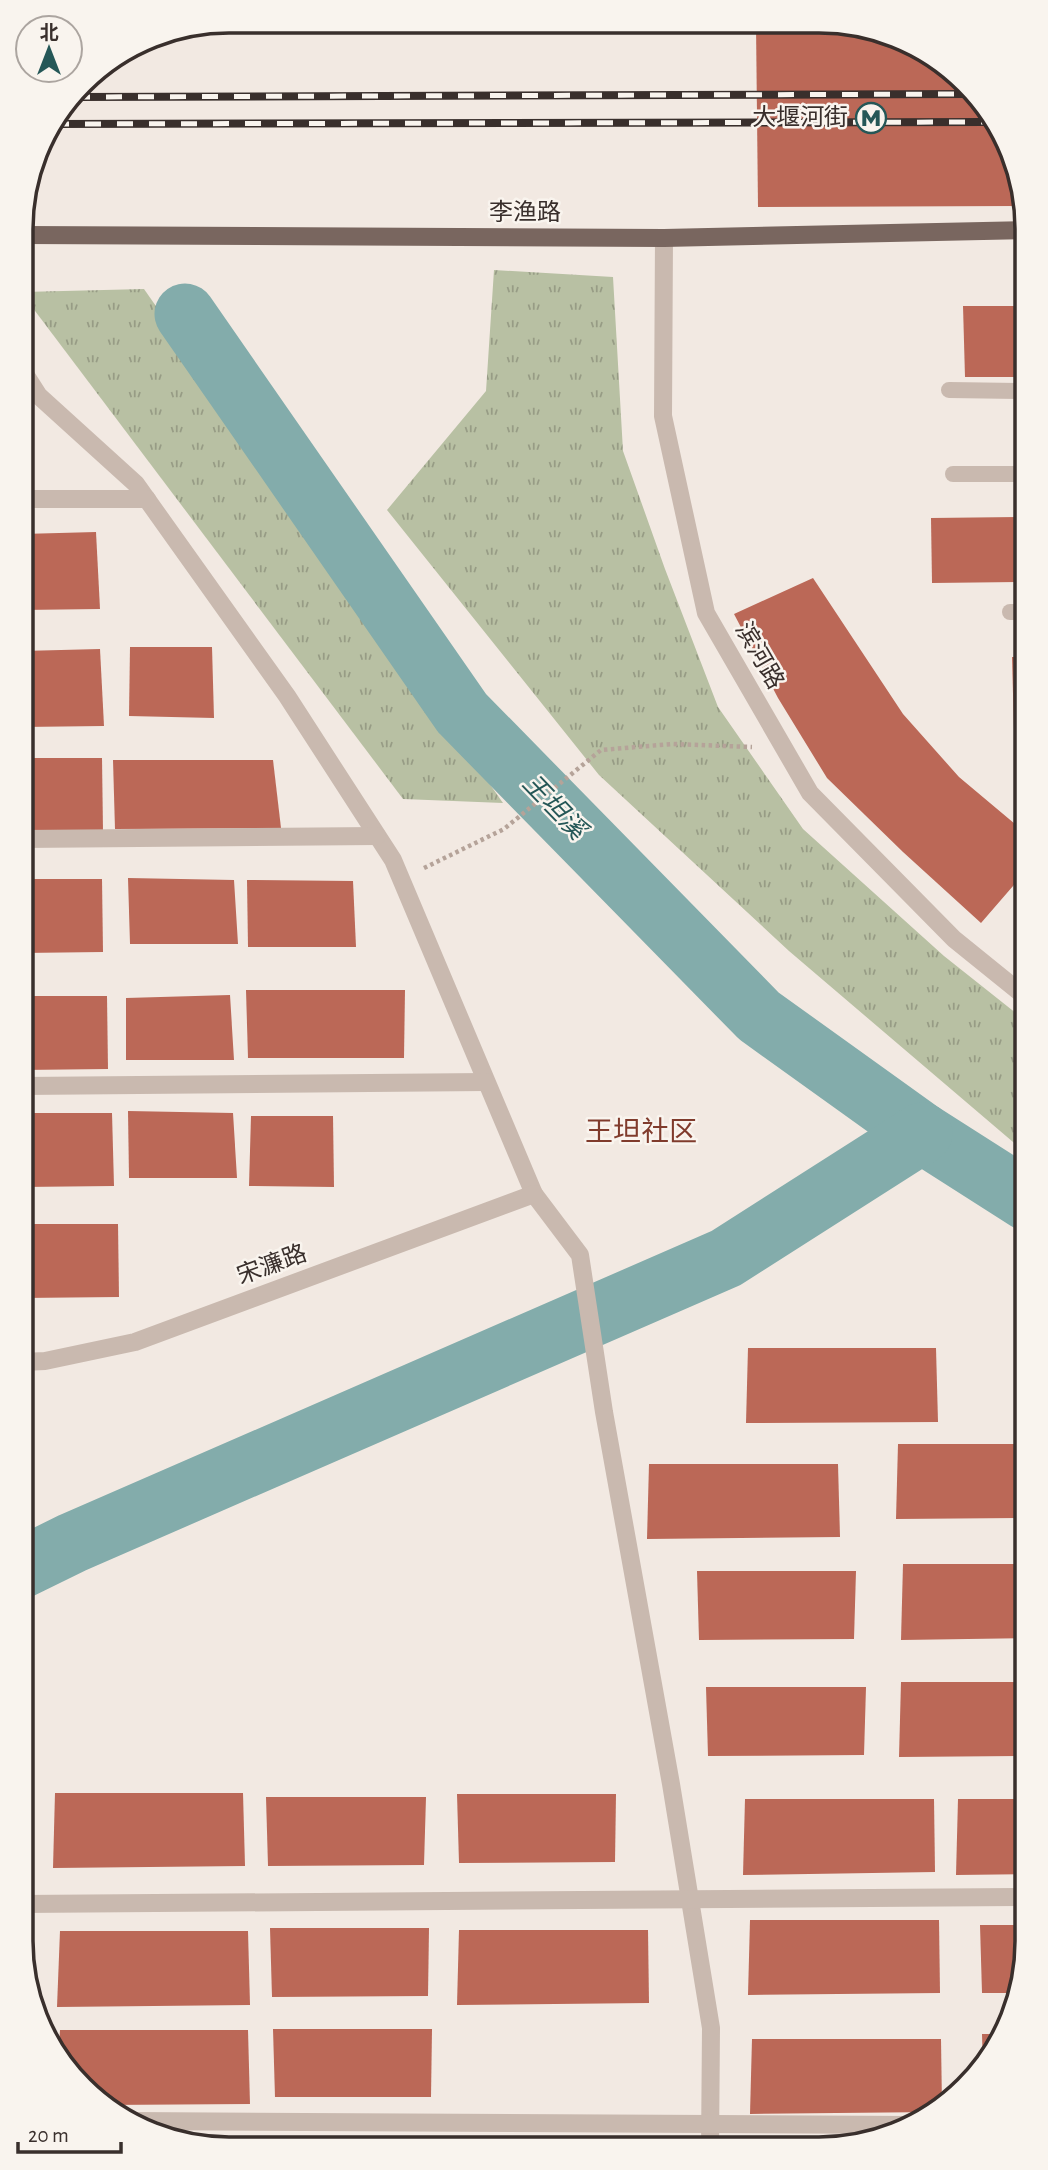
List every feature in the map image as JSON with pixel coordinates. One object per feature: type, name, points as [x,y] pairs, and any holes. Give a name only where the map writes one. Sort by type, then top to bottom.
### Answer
[{"type":"main road","name":"李渔路","points":[[34,235],[664,238],[1015,230]]},
{"type":"street","name":"滨河路","points":[[664,238],[663,416],[706,613],[810,793],[954,939],[1015,988]]},
{"type":"street","points":[[34,389],[38,396],[136,484],[287,696],[393,860],[534,1194],[580,1255],[604,1412],[711,2028],[710,2137]]},
{"type":"street","points":[[34,499],[147,499]]},
{"type":"street","points":[[34,839],[377,836]]},
{"type":"street","points":[[33,1086],[486,1082]]},
{"type":"street","name":"宋濂路","points":[[33,1362],[135,1342],[534,1194]]},
{"type":"street","points":[[33,1904],[1014,1897]]},
{"type":"street","points":[[152,2121],[885,2125]]},
{"type":"lane","points":[[949,390],[1015,391]]},
{"type":"lane","points":[[953,474],[1015,474]]},
{"type":"lane","points":[[1010,612],[1015,612]]},
{"type":"path","points":[[401,880],[504,829],[601,750],[672,744],[784,747]]},
{"type":"green space","points":[[494,270],[613,277],[623,451],[718,707],[803,829],[944,956],[1015,1012],[1014,1143],[789,951],[599,775],[387,510],[486,391]]},
{"type":"green space","points":[[144,289],[503,803],[403,799],[34,310],[34,292]]},
{"type":"building","name":"大堰河街","points":[[756,33],[818,33],[857,37],[905,53],[928,66],[966,100],[982,120],[1004,166],[1013,206],[758,207]]},
{"type":"building","points":[[963,306],[1015,306],[1015,377],[965,377]]},
{"type":"building","points":[[1015,517],[1015,582],[932,583],[931,518]]},
{"type":"building","points":[[96,532],[100,609],[34,610],[34,534]]},
{"type":"building","points":[[813,578],[903,714],[959,777],[1015,824],[1015,884],[981,923],[827,778],[778,698],[734,614]]},
{"type":"building","points":[[130,647],[212,647],[214,718],[129,716]]},
{"type":"building","points":[[100,649],[104,726],[34,727],[34,651]]},
{"type":"building","points":[[1012,657],[1015,657],[1014,730]]},
{"type":"building","points":[[34,758],[102,758],[103,831],[34,832]]},
{"type":"building","points":[[113,760],[273,760],[281,828],[115,829]]},
{"type":"building","points":[[128,878],[234,880],[238,944],[130,944]]},
{"type":"building","points":[[34,879],[102,879],[103,952],[34,953]]},
{"type":"building","points":[[247,880],[353,881],[356,947],[248,947]]},
{"type":"building","points":[[246,990],[405,990],[404,1058],[248,1058]]},
{"type":"building","points":[[230,995],[234,1060],[126,1060],[126,998]]},
{"type":"building","points":[[34,996],[107,996],[108,1069],[34,1070]]},
{"type":"building","points":[[128,1111],[233,1113],[237,1178],[129,1178]]},
{"type":"building","points":[[33,1113],[112,1113],[114,1186],[33,1187]]},
{"type":"building","points":[[251,1116],[333,1116],[334,1187],[249,1186]]},
{"type":"building","points":[[33,1224],[118,1224],[119,1297],[33,1298]]},
{"type":"building","points":[[748,1348],[936,1348],[938,1422],[746,1423]]},
{"type":"building","points":[[898,1444],[1014,1444],[1014,1518],[896,1519]]},
{"type":"building","points":[[649,1464],[838,1464],[840,1537],[647,1539]]},
{"type":"building","points":[[903,1564],[1014,1564],[1014,1638],[901,1640]]},
{"type":"building","points":[[697,1571],[856,1571],[854,1639],[699,1640]]},
{"type":"building","points":[[901,1682],[1014,1682],[1014,1756],[899,1757]]},
{"type":"building","points":[[706,1687],[866,1687],[864,1755],[708,1756]]},
{"type":"building","points":[[55,1793],[243,1793],[245,1866],[53,1868]]},
{"type":"building","points":[[457,1794],[616,1794],[615,1862],[459,1863]]},
{"type":"building","points":[[266,1797],[426,1797],[424,1865],[268,1866]]},
{"type":"building","points":[[745,1799],[934,1799],[935,1872],[743,1875]]},
{"type":"building","points":[[958,1799],[1014,1799],[1014,1874],[956,1875]]},
{"type":"building","points":[[750,1920],[939,1920],[940,1993],[748,1995]]},
{"type":"building","points":[[980,1925],[1014,1925],[1014,1953],[1007,1993],[982,1993]]},
{"type":"building","points":[[270,1928],[429,1928],[428,1996],[272,1997]]},
{"type":"building","points":[[459,1930],[648,1930],[649,2003],[457,2005]]},
{"type":"building","points":[[60,1931],[248,1931],[250,2005],[57,2007]]},
{"type":"building","points":[[273,2029],[432,2029],[431,2097],[275,2097]]},
{"type":"building","points":[[60,2030],[248,2030],[250,2104],[123,2105],[91,2079],[60,2039]]},
{"type":"building","points":[[982,2034],[991,2034],[982,2049]]},
{"type":"building","points":[[752,2039],[941,2039],[942,2093],[913,2112],[750,2114]]},
{"type":"waterway","name":"王坦溪","points":[[185,314],[462,713],[759,1016],[922,1133],[1014,1192]]},
{"type":"waterway","points":[[33,1562],[726,1258],[922,1133]]},
{"type":"railway","points":[[86,97],[960,94]]},
{"type":"railway","points":[[64,124],[983,122]]},
{"type":"place","name":"大堰河街","points":[[871,118]]},
{"type":"district","name":"王坦社区","points":[[641,1133]]}]
